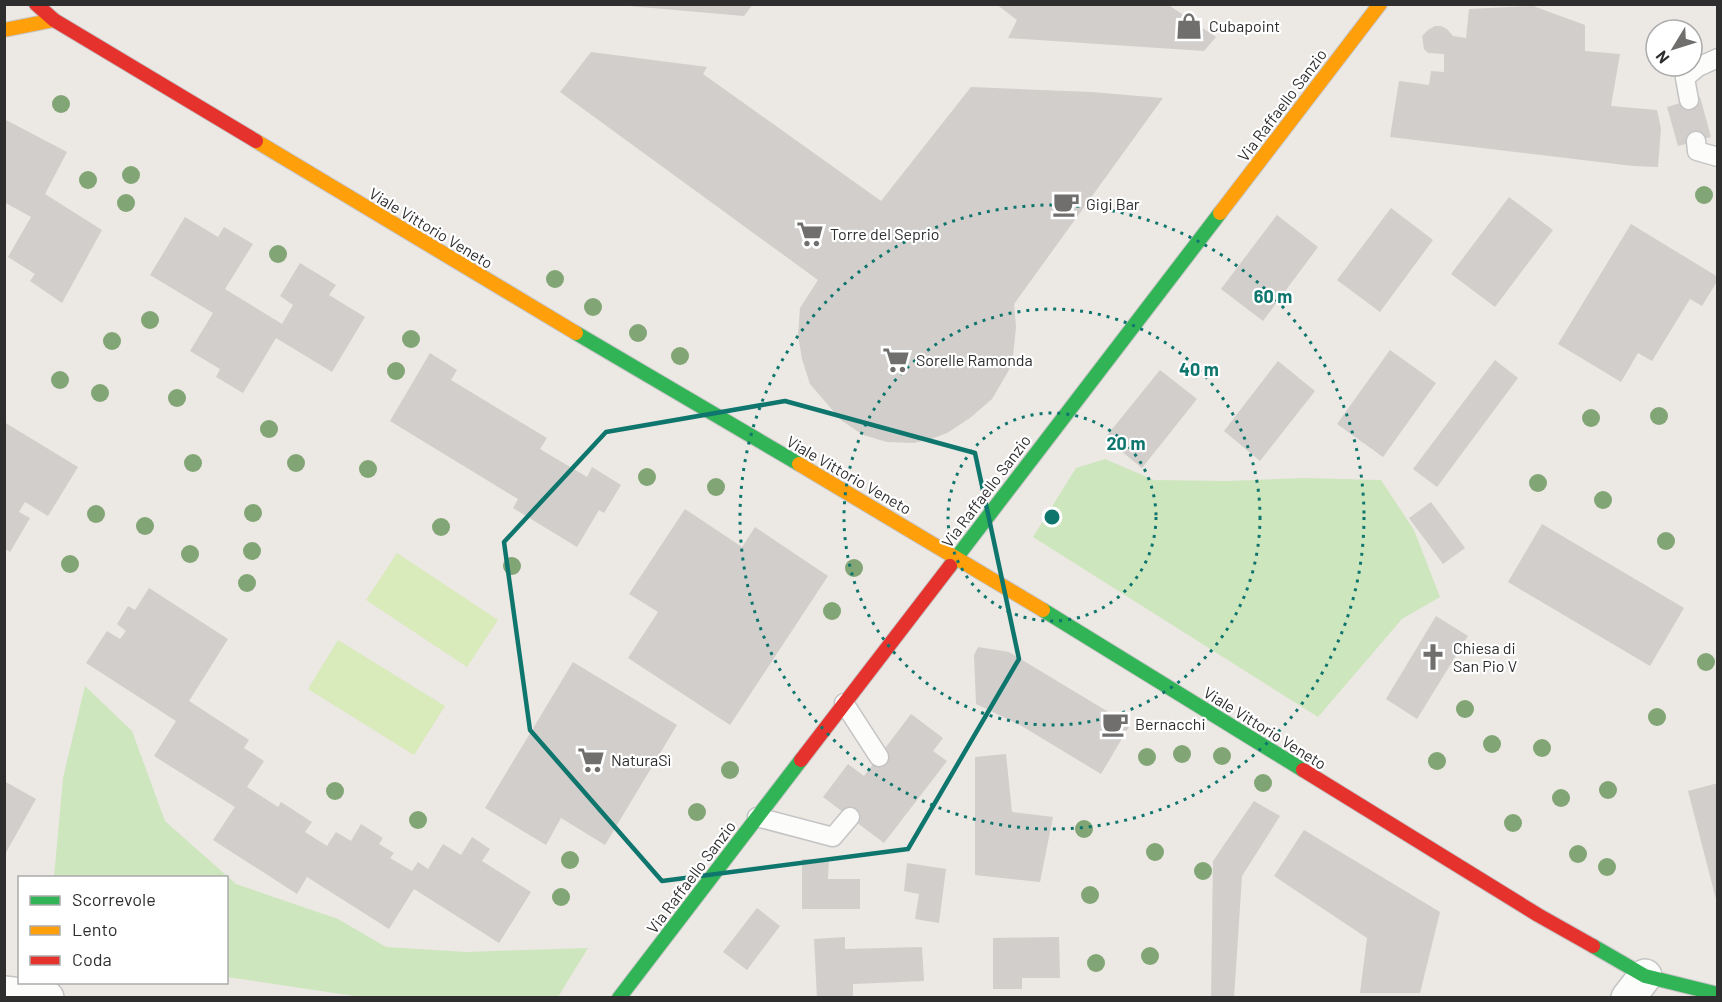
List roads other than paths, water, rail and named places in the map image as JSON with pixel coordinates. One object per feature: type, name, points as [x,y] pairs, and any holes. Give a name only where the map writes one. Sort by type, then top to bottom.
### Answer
[{"type":"main road","name":"Viale Vittorio Veneto","points":[[36,4],[54,20],[501,289],[956,557],[1538,915],[1636,987],[1718,994]]},
{"type":"main road","name":"Via Raffaello Sanzio","points":[[619,998],[1380,4]]},
{"type":"main road","points":[[4,30],[54,20]]},
{"type":"street","points":[[4,993],[47,998]]},
{"type":"lane","points":[[1689,100],[1685,78],[1698,67],[1718,58]]},
{"type":"lane","points":[[1696,141],[1697,151],[1718,157]]},
{"type":"lane","points":[[844,703],[879,757]]},
{"type":"lane","points":[[757,817],[832,837],[850,817]]},
{"type":"place","name":"Cubapoint","points":[[1189,26]]},
{"type":"place","name":"Gigi Bar","points":[[1066,204]]},
{"type":"place","name":"Torre del Seprio","points":[[810,234]]},
{"type":"place","name":"Sorelle Ramonda","points":[[896,360]]},
{"type":"place","name":"Chiesa di San Pio V","points":[[1433,657]]},
{"type":"place","name":"Bernacchi","points":[[1115,724]]},
{"type":"place","name":"NaturaSì","points":[[591,760]]}]
